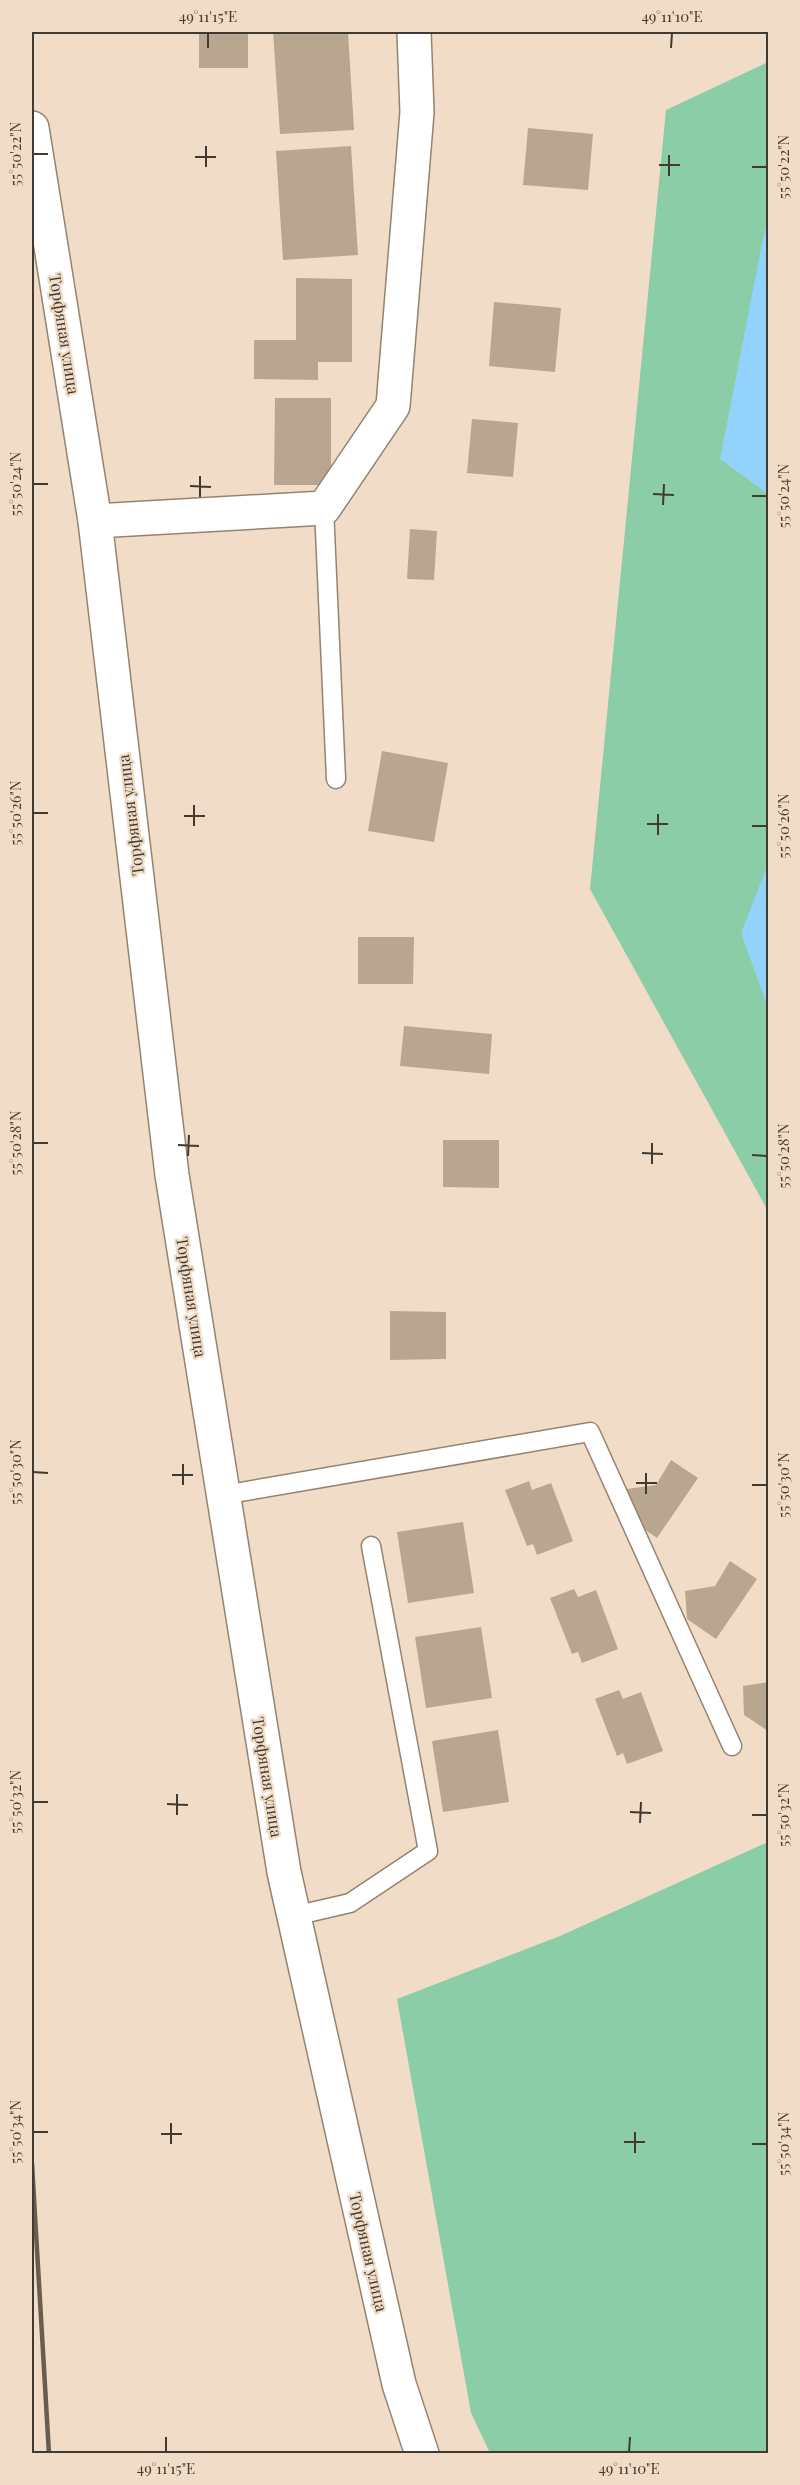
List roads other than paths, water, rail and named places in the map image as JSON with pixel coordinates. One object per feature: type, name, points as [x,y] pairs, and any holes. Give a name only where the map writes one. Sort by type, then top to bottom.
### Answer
[{"type":"street","points":[[95,521],[324,508],[393,406],[417,112],[414,32]]},
{"type":"street","name":"Торфяная улица","points":[[32,128],[95,521],[172,1175],[284,1872],[399,2384],[422,2454]]},
{"type":"lane","points":[[324,508],[336,779]]},
{"type":"lane","points":[[224,1495],[590,1432],[732,1746]]},
{"type":"lane","points":[[294,1916],[350,1904],[428,1851],[371,1546]]},
{"type":"water","points":[[768,213],[768,494],[720,459]]},
{"type":"water","points":[[768,864],[768,1008],[741,933]]},
{"type":"railway","points":[[32,2164],[49,2454]]}]
